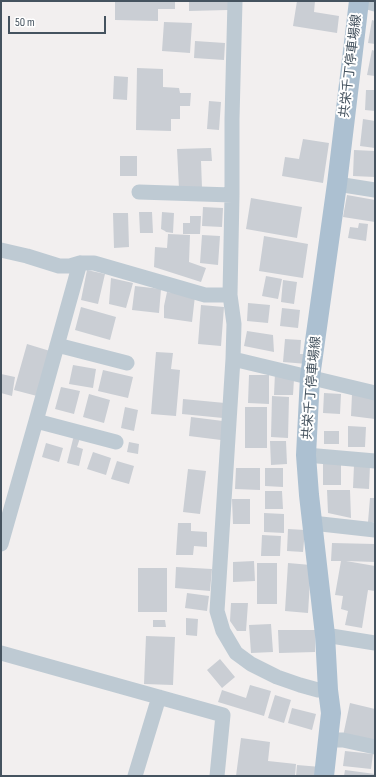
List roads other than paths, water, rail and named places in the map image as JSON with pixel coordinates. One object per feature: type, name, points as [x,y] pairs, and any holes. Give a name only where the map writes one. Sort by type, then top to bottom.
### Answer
[{"type":"main road","name":"共栄千丁停車場線","points":[[324,776],[331,713],[328,690],[325,635],[309,495],[306,455],[310,377],[337,184],[359,1]]},
{"type":"street","points":[[235,1],[230,295],[234,324],[233,359],[217,611],[223,632],[236,653],[251,664],[283,679],[306,687],[318,690],[328,690]]},
{"type":"street","points":[[364,1],[375,4]]},
{"type":"street","points":[[337,184],[375,190]]},
{"type":"street","points":[[139,192],[232,195]]},
{"type":"street","points":[[1,250],[59,266],[70,266],[80,263],[94,264],[205,295],[230,295]]},
{"type":"street","points":[[1,544],[80,263]]},
{"type":"street","points":[[57,345],[127,363]]},
{"type":"street","points":[[233,359],[375,393]]},
{"type":"street","points":[[36,421],[116,442]]},
{"type":"street","points":[[306,455],[375,460]]},
{"type":"street","points":[[312,523],[375,530]]},
{"type":"street","points":[[325,635],[375,643]]},
{"type":"street","points":[[1,653],[223,715],[217,776]]},
{"type":"street","points":[[135,776],[159,697]]},
{"type":"street","points":[[328,740],[342,740],[375,747]]}]
